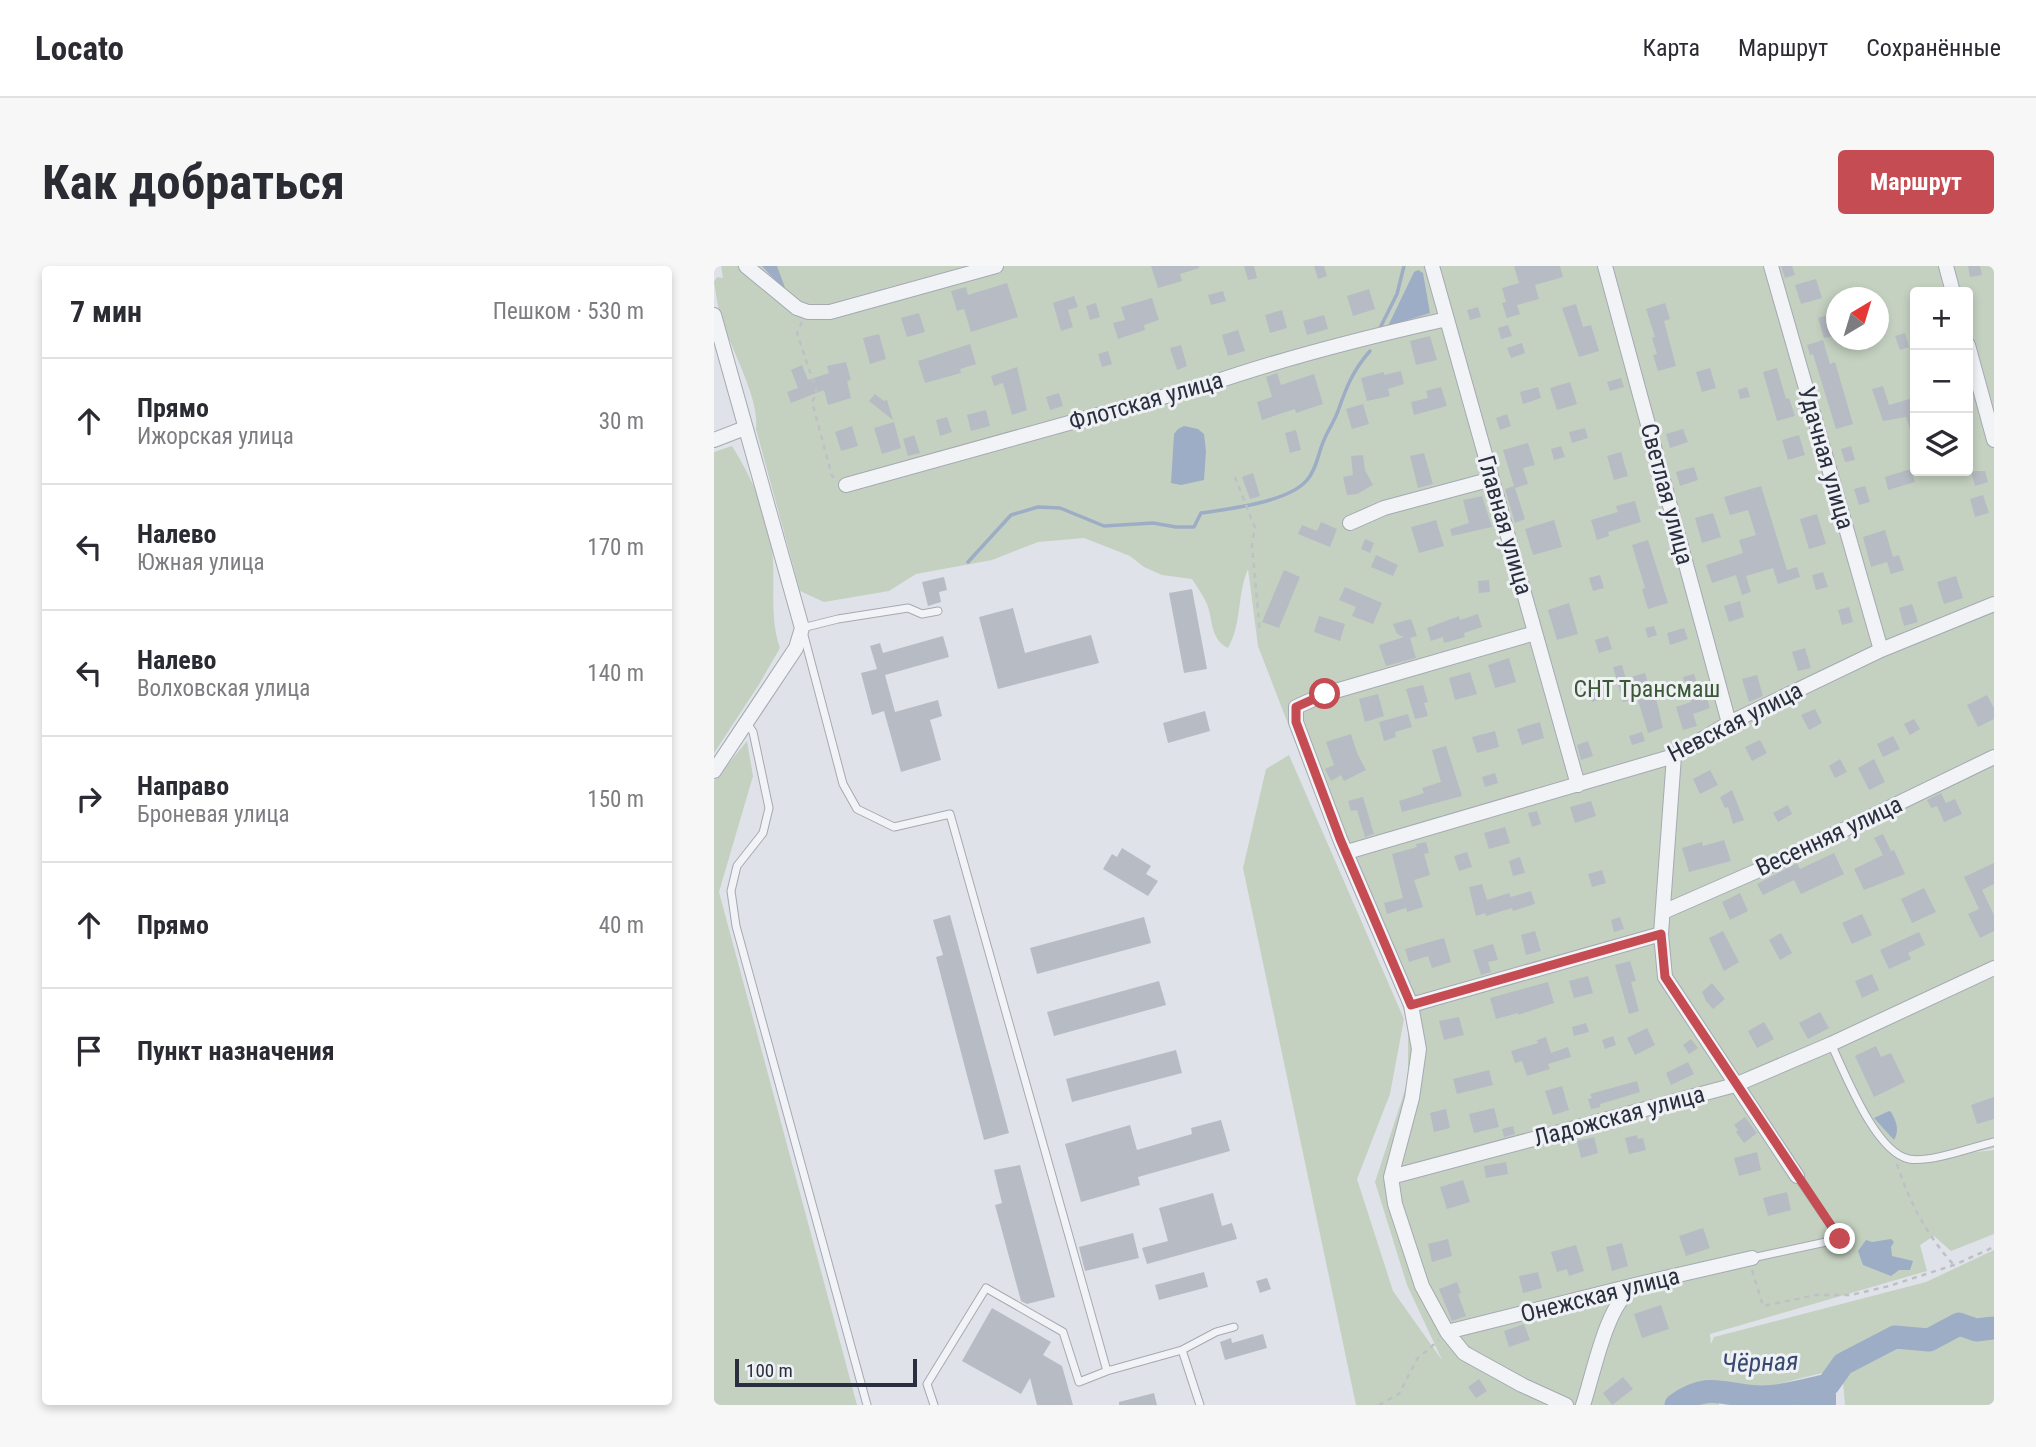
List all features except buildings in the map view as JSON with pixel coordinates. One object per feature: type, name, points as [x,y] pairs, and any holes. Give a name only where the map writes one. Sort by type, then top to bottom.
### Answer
[{"type":"street","points":[[747,266],[797,309],[808,312],[831,312],[996,266]]},
{"type":"street","name":"Главная улица","points":[[1432,266],[1578,785]]},
{"type":"street","name":"Удачная улица","points":[[1771,266],[1881,650]]},
{"type":"street","points":[[1946,266],[1952,287]]},
{"type":"street","name":"Светлая улица","points":[[1610,267],[1729,723]]},
{"type":"street","points":[[714,315],[802,628],[796,648],[714,771]]},
{"type":"street","name":"Флотская улица","points":[[846,485],[1209,384],[1372,335],[1447,319]]},
{"type":"street","points":[[1969,350],[1994,440]]},
{"type":"street","points":[[714,440],[745,428]]},
{"type":"street","points":[[1350,523],[1384,508],[1492,478]]},
{"type":"street","name":"Невская улица","points":[[1347,852],[1674,756],[1729,723],[1881,650],[1994,604]]},
{"type":"street","points":[[1535,633],[1325,694],[1296,707],[1296,722],[1411,1005],[1419,1049],[1412,1098],[1391,1177],[1395,1203],[1422,1286],[1447,1332],[1464,1353],[1522,1385],[1566,1405]]},
{"type":"street","points":[[1674,756],[1661,934],[1665,977],[1797,1176]]},
{"type":"street","name":"Весенняя улица","points":[[1663,912],[1775,863],[1994,757]]},
{"type":"street","points":[[1411,1005],[1661,934]]},
{"type":"street","name":"Ладожская улица","points":[[1391,1177],[1735,1085],[1831,1044],[1994,968]]},
{"type":"street","name":"Онежская улица","points":[[1447,1332],[1751,1259]]},
{"type":"street","points":[[1583,1405],[1607,1327],[1624,1293],[1639,1284]]},
{"type":"lane","points":[[938,611],[922,614],[908,608],[838,619],[802,628],[843,784],[857,809],[894,827],[950,814],[1107,1371]]},
{"type":"lane","points":[[747,723],[753,732],[769,808],[763,833],[737,866],[731,891],[736,926],[867,1405]]},
{"type":"lane","points":[[1831,1044],[1862,1109],[1893,1151],[1908,1159],[1926,1159],[1994,1142]]},
{"type":"lane","points":[[1751,1259],[1840,1239],[1797,1176]]},
{"type":"lane","points":[[934,1405],[927,1384],[986,1287],[1063,1332],[1079,1382],[1107,1371],[1182,1350],[1234,1326]]},
{"type":"lane","points":[[1182,1350],[1200,1405]]},
{"type":"path","points":[[797,309],[802,321],[797,333],[817,393],[812,402],[832,476],[846,485]]},
{"type":"path","points":[[1235,477],[1255,528],[1252,544],[1259,633]]},
{"type":"path","points":[[1893,1151],[1911,1202],[1933,1241],[1954,1265]]},
{"type":"path","points":[[1751,1259],[1763,1307],[1816,1295],[1851,1295],[1889,1286],[1954,1265],[1994,1247]]},
{"type":"path","points":[[1379,1405],[1399,1394],[1417,1359],[1447,1332]]},
{"type":"green space","name":"СНТ Трансмаш","points":[[721,266],[1994,266],[1994,1148],[1976,1152],[1994,1150],[1994,1234],[1951,1251],[1934,1236],[1920,1245],[1927,1271],[1710,1334],[1711,1344],[1714,1337],[1926,1282],[1994,1250],[1994,1405],[1845,1405],[1843,1382],[1826,1372],[1770,1386],[1734,1401],[1719,1402],[1719,1405],[1356,1405],[1243,868],[1266,769],[1289,755],[1404,1019],[1390,1094],[1357,1179],[1393,1291],[1442,1360],[1407,1285],[1375,1182],[1408,1081],[1408,1030],[1402,1003],[1337,851],[1258,646],[1248,569],[1235,629],[1228,648],[1218,640],[1207,604],[1192,579],[1162,575],[1144,567],[1130,556],[1084,538],[1038,542],[992,560],[916,574],[889,591],[824,602],[800,591],[756,429],[756,416],[749,387],[719,310],[714,282],[717,277],[723,278]]},
{"type":"green space","points":[[732,446],[756,492],[768,528],[773,554],[774,622],[780,648],[714,753],[714,452]]},
{"type":"green space","points":[[747,741],[753,776],[719,892],[857,1405],[714,1405],[714,781]]},
{"type":"water","points":[[762,266],[777,266],[787,293]]},
{"type":"water","points":[[1418,270],[1423,273],[1430,313],[1388,326],[1414,272]]},
{"type":"water","points":[[1184,426],[1198,429],[1204,434],[1206,451],[1204,480],[1181,485],[1171,483],[1174,434]]},
{"type":"water","points":[[1889,1111],[1897,1125],[1894,1140],[1874,1118]]},
{"type":"water","points":[[1891,1239],[1894,1242],[1891,1247],[1892,1256],[1913,1261],[1910,1270],[1899,1270],[1891,1276],[1863,1265],[1858,1251],[1866,1240],[1872,1242]]},
{"type":"water","points":[[1824,1381],[1836,1394],[1836,1405],[1795,1405],[1763,1397],[1784,1387]]},
{"type":"waterway","points":[[1380,328],[1397,294],[1404,266]]},
{"type":"waterway","points":[[968,562],[1011,515],[1038,507],[1060,508],[1104,526],[1153,523],[1194,527],[1201,513],[1258,503],[1287,494],[1310,476],[1351,380],[1370,351]]},
{"type":"waterway","name":"Чёрная","points":[[1676,1405],[1688,1397],[1709,1391],[1762,1397],[1828,1385],[1843,1364],[1895,1337],[1929,1340],[1959,1324],[1976,1330],[1994,1328]]},
{"type":"route","points":[[1325,694],[1296,707],[1296,722],[1340,839],[1411,1005],[1661,934],[1665,977],[1840,1239]]}]
